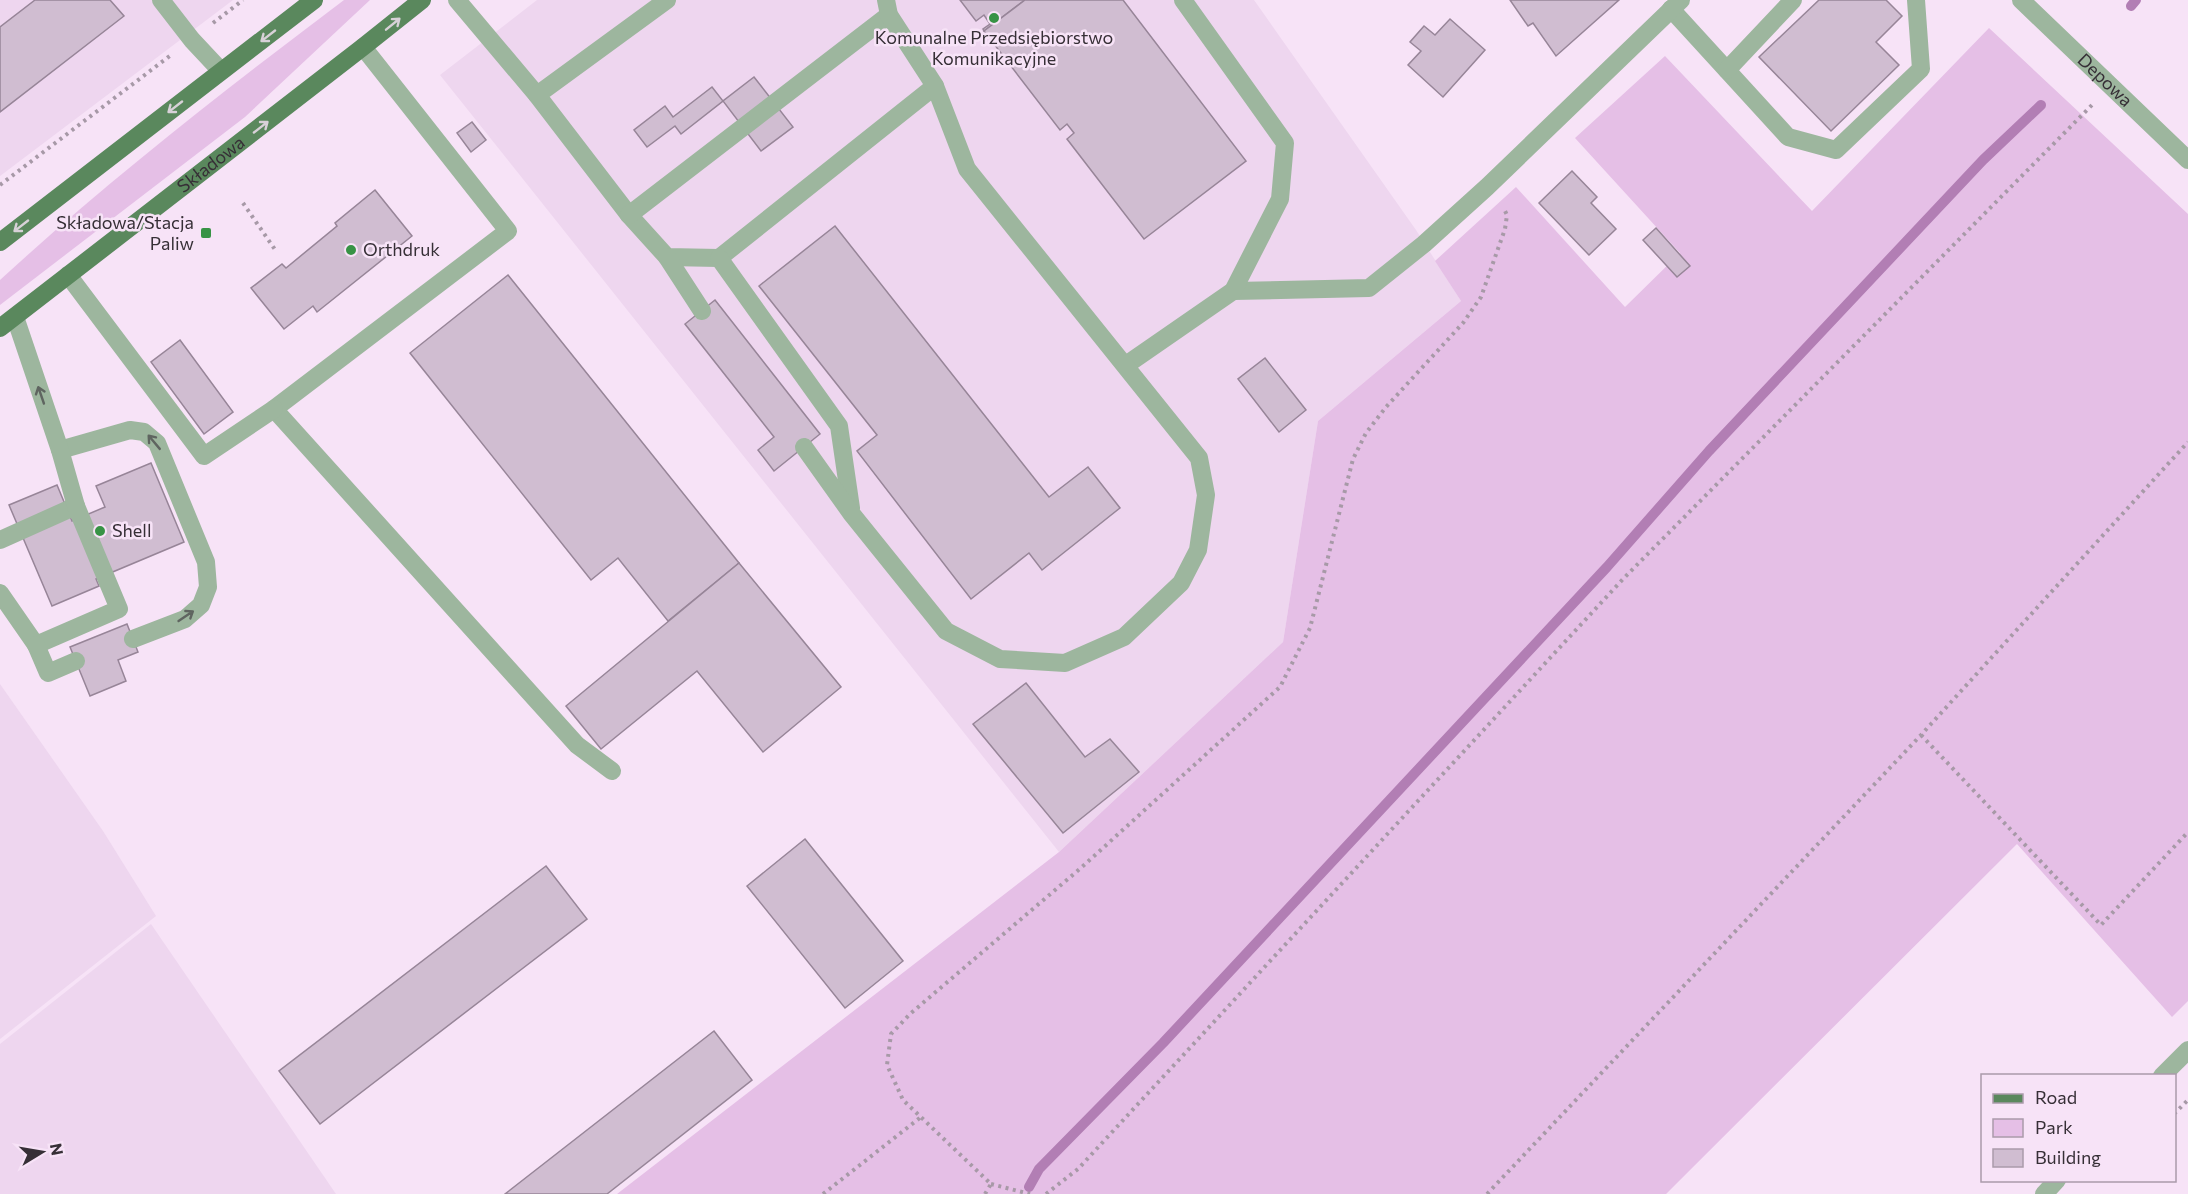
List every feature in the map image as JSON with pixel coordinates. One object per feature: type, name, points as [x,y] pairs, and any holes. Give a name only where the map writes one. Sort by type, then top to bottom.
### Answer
[{"type":"main road","points":[[0,242],[314,0]]},
{"type":"main road","name":"Składowa","points":[[0,328],[422,0]]},
{"type":"street","points":[[161,0],[192,40],[221,71]]},
{"type":"street","points":[[456,0],[537,95],[629,215],[667,257],[702,311]]},
{"type":"street","points":[[537,95],[667,0]]},
{"type":"street","points":[[1126,365],[1233,291],[1280,199],[1285,143],[1183,0]]},
{"type":"street","points":[[1727,70],[1793,0]]},
{"type":"street","points":[[1233,291],[1369,288],[1424,244],[1487,187],[1676,5],[1727,70],[1788,137],[1836,150],[1921,69],[1916,0]]},
{"type":"street","name":"Depowa","points":[[2021,0],[2188,159]]},
{"type":"street","points":[[629,215],[888,7],[935,86],[968,169],[1199,458],[1206,495],[1198,550],[1181,583],[1124,637],[1065,663],[1000,659],[946,630],[851,513],[804,447]]},
{"type":"street","points":[[68,275],[204,456],[274,410],[508,231],[363,48]]},
{"type":"street","points":[[667,257],[719,258],[935,86]]},
{"type":"street","points":[[719,258],[839,426],[851,513]]},
{"type":"street","points":[[15,317],[60,450],[76,506],[119,609],[36,645]]},
{"type":"street","points":[[274,410],[577,745],[612,771]]},
{"type":"street","points":[[60,450],[130,430],[144,432],[157,443],[206,562],[208,587],[201,605],[185,620],[133,639]]},
{"type":"street","points":[[0,540],[76,506]]},
{"type":"street","points":[[0,593],[36,645],[48,673],[76,661]]},
{"type":"street","points":[[2164,1074],[2188,1050]]},
{"type":"street","points":[[2044,1194],[2055,1182]]},
{"type":"path","points":[[0,185],[243,0]]},
{"type":"path","points":[[1046,1194],[1078,1169],[1623,579],[2112,86]]},
{"type":"path","points":[[1030,1194],[991,1184],[903,1100],[887,1065],[891,1034],[910,1014],[1082,867],[1280,687],[1310,628],[1353,459],[1366,434],[1386,407],[1463,323],[1481,297],[1505,229],[1507,216],[1501,202],[1487,187]]},
{"type":"path","points":[[243,203],[276,251]]},
{"type":"path","points":[[1487,1194],[1921,735],[2188,442]]},
{"type":"path","points":[[1921,735],[2101,925],[2188,832]]},
{"type":"path","points":[[2176,1113],[2188,1100]]},
{"type":"path","points":[[823,1194],[921,1117]]},
{"type":"path","points":[[985,1194],[991,1184]]},
{"type":"shaded area","points":[[0,0],[233,0],[0,176]]},
{"type":"shaded area","points":[[537,0],[1254,0],[1416,230],[1461,301],[1318,421],[1283,642],[1059,852],[440,75]]},
{"type":"shaded area","points":[[0,684],[103,831],[156,916],[0,1039]]},
{"type":"shaded area","points":[[151,924],[336,1194],[0,1194],[0,1044]]},
{"type":"green space","points":[[344,0],[370,0],[245,117],[0,305],[0,280],[41,243],[169,136]]},
{"type":"green space","points":[[1989,28],[2188,214],[2188,1001],[2172,1017],[2017,844],[1666,1194],[617,1194],[1059,852],[1283,642],[1318,421],[1461,301],[1435,261],[1516,187],[1625,307],[1680,253],[1575,138],[1665,56],[1812,211]]},
{"type":"building","points":[[35,0],[110,0],[124,16],[0,112],[0,27]]},
{"type":"building","name":"Komunalne Przedsiębiorstwo Komunikacyjne","points":[[960,0],[1025,0],[984,31],[983,29],[990,24],[984,15],[976,21]]},
{"type":"building","points":[[1025,0],[1123,0],[1246,161],[1144,239],[1067,139],[1074,133],[1067,124],[1060,130],[984,31]]},
{"type":"building","points":[[1510,0],[1619,0],[1556,56],[1533,23],[1528,26]]},
{"type":"building","points":[[1819,0],[1886,0],[1902,16],[1876,42],[1899,65],[1831,131],[1759,57]]},
{"type":"building","points":[[1450,19],[1485,50],[1443,97],[1408,65],[1421,51],[1410,42],[1424,26],[1435,35]]},
{"type":"building","points":[[754,77],[793,127],[761,151],[723,101]]},
{"type":"building","points":[[712,87],[723,101],[681,134],[675,126],[647,147],[634,130],[665,106],[673,117]]},
{"type":"building","points":[[472,122],[486,140],[471,152],[457,133]]},
{"type":"building","points":[[1572,171],[1597,197],[1591,203],[1616,229],[1589,255],[1539,203]]},
{"type":"building","name":"Orthdruk","points":[[375,190],[412,236],[317,312],[313,306],[284,329],[251,288],[282,264],[286,268],[337,226],[335,223]]},
{"type":"building","points":[[835,226],[1049,497],[1088,467],[1120,508],[1042,570],[1029,553],[971,599],[857,451],[877,435],[759,286]]},
{"type":"building","points":[[1656,228],[1690,266],[1677,277],[1643,240]]},
{"type":"building","points":[[508,275],[739,563],[668,621],[618,558],[591,580],[410,353]]},
{"type":"building","points":[[715,300],[820,434],[774,471],[758,450],[774,437],[685,324]]},
{"type":"building","points":[[180,340],[233,412],[204,434],[151,362]]},
{"type":"building","points":[[1265,358],[1306,410],[1279,432],[1238,379]]},
{"type":"building","name":"Shell","points":[[151,463],[184,542],[96,579],[99,586],[52,606],[9,505],[57,485],[72,521],[105,507],[96,486]]},
{"type":"building","points":[[739,563],[841,687],[763,752],[697,671],[601,749],[566,706]]},
{"type":"building","points":[[127,624],[138,652],[118,660],[126,681],[90,696],[70,647]]},
{"type":"building","points":[[1026,683],[1085,757],[1110,739],[1139,772],[1063,833],[973,724]]},
{"type":"building","points":[[805,839],[903,961],[845,1008],[747,886]]},
{"type":"building","points":[[546,866],[587,919],[320,1124],[279,1071]]},
{"type":"building","points":[[714,1031],[752,1080],[607,1194],[505,1194]]},
{"type":"waterway","points":[[2131,6],[2136,0]]},
{"type":"waterway","points":[[1029,1187],[1039,1169],[1163,1043],[1607,567],[1709,451],[1983,160],[2041,105]]},
{"type":"place","name":"Komunalne Przedsiębiorstwo Komunikacyjne","points":[[994,18]]},
{"type":"place","name":"Składowa/Stacja Paliw","points":[[206,233]]},
{"type":"place","name":"Orthdruk","points":[[351,250]]},
{"type":"place","name":"Shell","points":[[100,531]]}]
